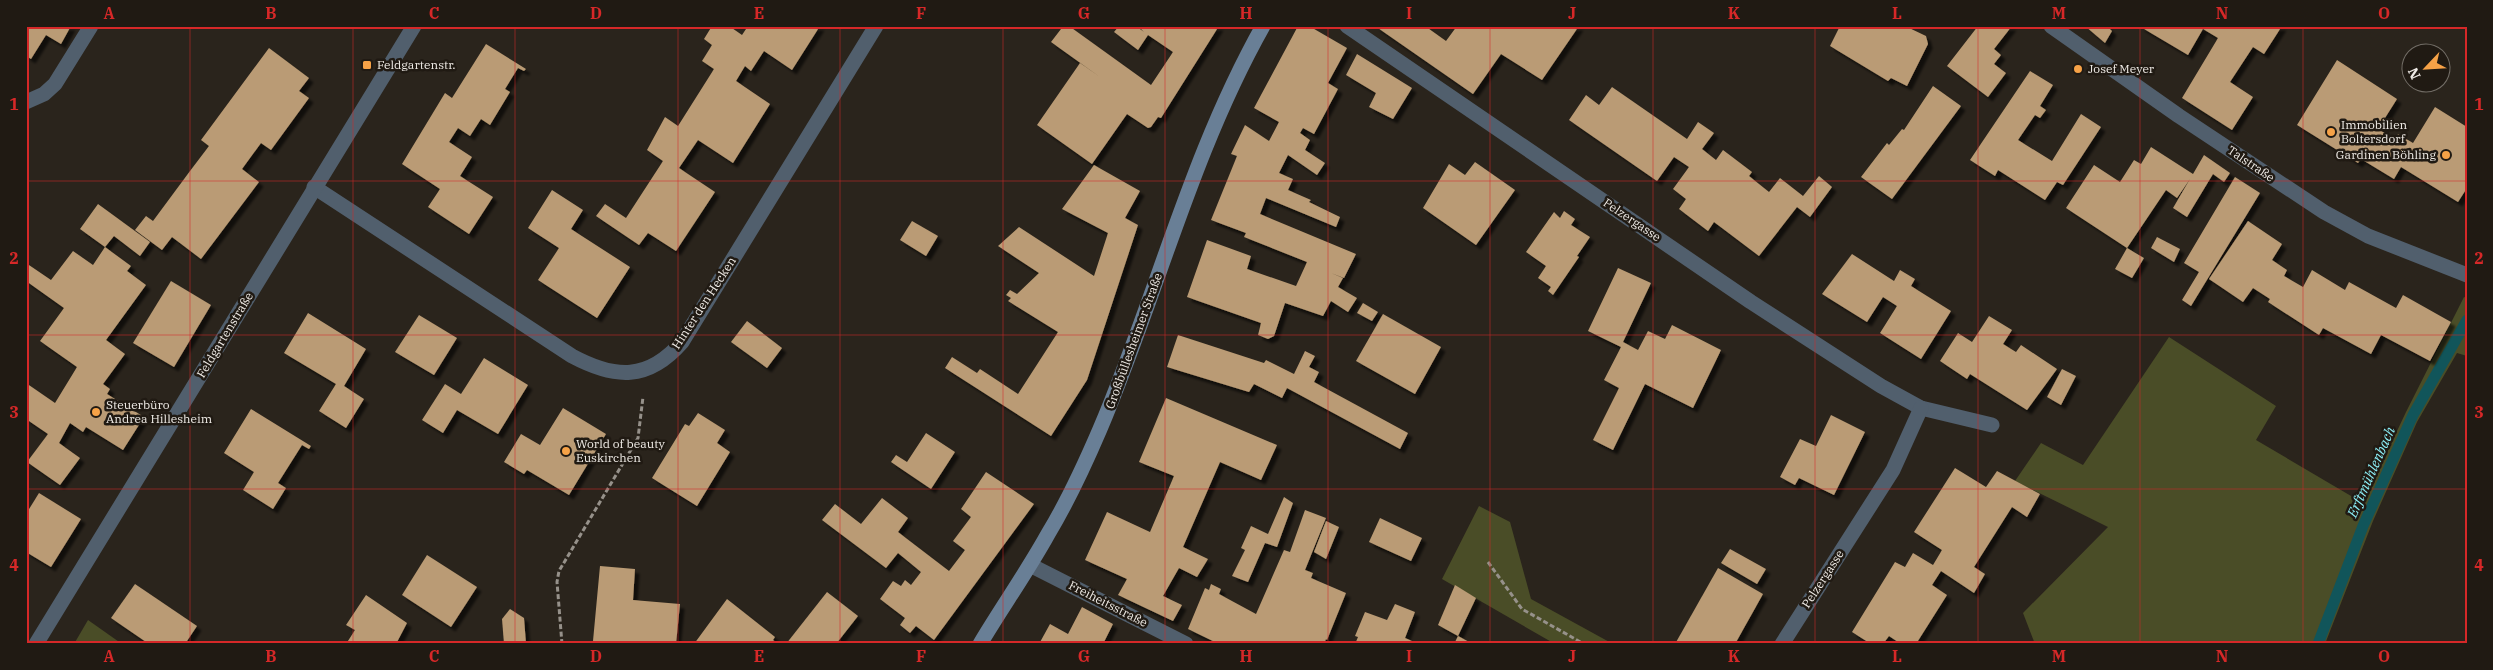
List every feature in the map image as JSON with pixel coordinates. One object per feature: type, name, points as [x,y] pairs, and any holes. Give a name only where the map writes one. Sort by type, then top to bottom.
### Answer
[{"type":"street","points":[[26,102],[44,94],[55,84],[91,26]]},
{"type":"street","name":"Feldgartenstraße","points":[[36,644],[414,26]]},
{"type":"street","name":"Hinter den Hecken","points":[[314,187],[572,356],[591,366],[620,374],[646,368],[671,354],[682,342],[876,26]]},
{"type":"street","name":"Großbüllesheimer Straße","points":[[980,644],[1049,533],[1099,431],[1148,304],[1203,150],[1223,104],[1263,26]]},
{"type":"street","name":"Pelzergasse","points":[[1347,26],[1751,302],[1881,386],[1921,408],[1992,425]]},
{"type":"street","name":"Talstraße","points":[[2051,26],[2179,116],[2324,212],[2368,236],[2460,272]]},
{"type":"street","name":"Pelzergasse","points":[[1782,644],[1893,470],[1921,408]]},
{"type":"street","name":"Freiheitsstraße","points":[[1030,564],[1186,644]]},
{"type":"path","points":[[562,644],[557,582],[559,570],[638,438],[646,368]]},
{"type":"path","points":[[1488,562],[1522,609],[1584,644]]},
{"type":"green space","points":[[2464,297],[2467,298],[2467,356],[2457,353],[2417,422],[2373,521],[2325,644],[2035,644],[2023,613],[2108,527],[2015,481],[2041,443],[2083,465],[2169,337],[2276,406],[2256,440],[2363,503]]},
{"type":"green space","points":[[1479,506],[1510,522],[1531,599],[1613,644],[1555,644],[1442,579]]},
{"type":"green space","points":[[88,620],[122,644],[74,644]]},
{"type":"building","points":[[26,26],[71,26],[61,44],[46,35],[31,59],[26,56]]},
{"type":"building","points":[[712,26],[729,26],[742,35],[748,26],[820,26],[792,70],[764,51],[751,71],[745,66],[736,81],[770,104],[733,163],[698,140],[679,168],[715,192],[676,251],[648,233],[639,245],[596,216],[605,204],[626,218],[663,161],[647,150],[665,117],[678,126],[714,69],[702,61],[712,45],[704,39]]},
{"type":"building","points":[[1058,26],[1069,26],[1151,85],[1173,52],[1148,35],[1138,50],[1114,32],[1119,26],[1136,26],[1144,32],[1141,29],[1142,26],[1219,26],[1161,118],[1158,117],[1151,127],[1148,128],[1127,114],[1092,164],[1037,125],[1080,63],[1100,77],[1051,42],[1061,29]]},
{"type":"building","points":[[1298,26],[1309,26],[1347,48],[1328,83],[1338,89],[1314,134],[1303,128],[1300,133],[1310,140],[1305,150],[1325,163],[1317,175],[1288,155],[1279,173],[1293,179],[1288,190],[1311,200],[1309,202],[1340,217],[1336,227],[1266,198],[1260,214],[1356,254],[1344,278],[1331,273],[1343,278],[1338,287],[1357,298],[1348,312],[1331,301],[1323,316],[1285,303],[1274,336],[1268,339],[1258,335],[1261,323],[1187,297],[1207,240],[1251,256],[1247,269],[1296,286],[1307,262],[1244,237],[1246,233],[1211,220],[1237,156],[1231,154],[1245,125],[1269,141],[1279,122],[1254,108]]},
{"type":"building","points":[[1375,26],[1425,26],[1446,41],[1457,26],[1579,26],[1542,80],[1501,54],[1473,94]]},
{"type":"building","points":[[1840,26],[1905,26],[1926,36],[1928,44],[1907,86],[1891,78],[1888,81],[1830,46]]},
{"type":"building","points":[[1978,26],[2012,26],[1994,49],[2001,55],[1994,64],[2006,73],[1988,97],[1947,66]]},
{"type":"building","points":[[2085,26],[2107,26],[2112,31],[2105,43]]},
{"type":"building","points":[[2139,26],[2282,26],[2264,54],[2253,47],[2230,82],[2253,97],[2232,130],[2182,98],[2218,38],[2203,29],[2188,55]]},
{"type":"building","points":[[486,44],[526,69],[524,71],[518,68],[505,89],[510,92],[490,125],[481,119],[470,136],[458,128],[449,142],[472,157],[460,176],[493,197],[469,234],[428,207],[440,189],[402,164],[445,93],[452,98]]},
{"type":"building","points":[[269,48],[309,78],[299,91],[309,98],[271,150],[261,143],[242,169],[259,182],[201,259],[172,237],[162,250],[135,230],[146,216],[153,221],[209,146],[201,140]]},
{"type":"building","points":[[1357,54],[1412,88],[1393,119],[1369,107],[1376,93],[1346,75]]},
{"type":"building","points":[[2337,60],[2397,99],[2378,129],[2395,139],[2398,134],[2413,143],[2435,107],[2467,127],[2467,188],[2458,202],[2401,167],[2394,179],[2361,159],[2358,163],[2297,125]]},
{"type":"building","points":[[2030,71],[2053,85],[2040,106],[2046,110],[2040,118],[2035,115],[2018,140],[2052,161],[2081,114],[2101,127],[2063,185],[2057,182],[2045,200],[1998,170],[1995,176],[1970,160]]},
{"type":"building","points":[[1933,86],[1961,106],[1892,199],[1861,177],[1887,143],[1889,145],[1902,129],[1904,130]]},
{"type":"building","points":[[1612,87],[1687,139],[1698,122],[1714,133],[1702,149],[1716,160],[1723,150],[1752,172],[1749,176],[1769,192],[1780,178],[1803,196],[1819,176],[1832,187],[1810,217],[1797,207],[1759,256],[1714,222],[1708,231],[1679,209],[1686,199],[1673,189],[1689,167],[1674,157],[1657,181],[1569,120],[1586,95],[1599,105]]},
{"type":"building","points":[[2151,147],[2193,174],[2204,155],[2230,173],[2224,182],[2213,174],[2187,217],[2173,208],[2190,179],[2177,198],[2166,190],[2127,248],[2066,208],[2094,165],[2120,182],[2134,160],[2141,164]]},
{"type":"building","points":[[1475,162],[1515,190],[1476,245],[1423,208],[1449,164],[1465,175]]},
{"type":"building","points":[[1094,165],[1140,191],[1125,218],[1138,225],[1087,380],[1051,436],[945,368],[952,357],[977,373],[980,369],[1018,394],[1058,332],[1008,301],[1011,298],[1006,295],[1010,290],[1017,294],[1039,273],[998,246],[1019,227],[1094,276],[1108,233],[1062,209]]},
{"type":"building","points":[[2235,177],[2260,193],[2191,306],[2182,300],[2199,272],[2184,263]]},
{"type":"building","points":[[552,190],[583,210],[571,229],[630,267],[597,318],[538,280],[559,248],[528,228]]},
{"type":"building","points":[[98,204],[150,242],[140,256],[114,236],[105,247],[80,229]]},
{"type":"building","points":[[1564,211],[1575,219],[1571,225],[1590,237],[1553,295],[1548,291],[1551,287],[1538,278],[1546,266],[1526,252],[1554,212],[1560,218]]},
{"type":"building","points":[[912,221],[938,236],[926,256],[900,240]]},
{"type":"building","points":[[2248,221],[2282,244],[2272,260],[2287,270],[2284,276],[2303,287],[2312,270],[2345,290],[2349,282],[2396,308],[2403,295],[2451,322],[2430,361],[2381,335],[2371,354],[2323,328],[2319,335],[2268,302],[2270,299],[2253,288],[2243,302],[2209,279]]},
{"type":"building","points":[[2157,237],[2180,249],[2174,262],[2151,248]]},
{"type":"building","points":[[105,247],[131,266],[127,271],[146,285],[106,340],[125,354],[103,384],[110,389],[107,394],[144,417],[123,450],[86,427],[83,432],[70,423],[59,443],[80,458],[60,485],[27,462],[48,434],[26,419],[26,383],[55,403],[77,367],[40,341],[64,308],[26,281],[26,263],[51,280],[73,251],[93,265]]},
{"type":"building","points":[[2127,248],[2144,258],[2132,278],[2115,269]]},
{"type":"building","points":[[1852,254],[1894,281],[1900,270],[1915,279],[1911,286],[1951,311],[1921,359],[1880,333],[1897,306],[1883,297],[1867,322],[1822,294]]},
{"type":"building","points":[[1618,268],[1651,283],[1623,342],[1638,350],[1648,331],[1665,339],[1672,325],[1721,350],[1693,408],[1645,384],[1613,450],[1593,440],[1619,388],[1604,380],[1621,347],[1588,331]]},
{"type":"building","points":[[171,281],[211,305],[174,367],[133,343]]},
{"type":"building","points":[[1363,303],[1378,312],[1372,321],[1357,313]]},
{"type":"building","points":[[308,313],[366,349],[344,386],[364,399],[346,428],[319,411],[336,384],[284,353]]},
{"type":"building","points":[[1383,314],[1441,347],[1415,394],[1356,361]]},
{"type":"building","points":[[419,315],[457,338],[434,375],[395,352]]},
{"type":"building","points":[[1989,316],[2012,330],[2003,344],[2016,352],[2021,345],[2057,369],[2027,410],[1970,374],[1967,379],[1940,361],[1958,333],[1972,342]]},
{"type":"building","points":[[747,321],[782,348],[767,368],[731,342]]},
{"type":"building","points":[[1178,335],[1264,363],[1266,360],[1294,374],[1305,351],[1315,356],[1309,367],[1319,372],[1314,382],[1408,433],[1400,449],[1287,388],[1282,398],[1254,384],[1249,392],[1167,367]]},
{"type":"building","points":[[484,358],[528,385],[498,434],[457,410],[443,433],[422,420],[445,384],[461,394]]},
{"type":"building","points":[[2062,369],[2076,376],[2061,405],[2047,397]]},
{"type":"building","points":[[1166,398],[1277,445],[1261,480],[1220,462],[1183,547],[1208,559],[1197,577],[1179,568],[1163,596],[1182,605],[1173,621],[1118,595],[1127,579],[1085,560],[1107,512],[1150,532],[1174,476],[1139,462]]},
{"type":"building","points":[[563,408],[606,434],[569,495],[527,470],[524,474],[504,462],[521,434],[540,445]]},
{"type":"building","points":[[251,409],[311,446],[309,449],[302,445],[278,483],[286,488],[273,509],[243,490],[254,472],[224,453]]},
{"type":"building","points":[[698,413],[725,430],[717,443],[730,452],[697,506],[652,478],[685,424],[689,426]]},
{"type":"building","points":[[1831,415],[1865,432],[1834,495],[1799,478],[1795,485],[1780,477],[1800,439],[1816,446]]},
{"type":"building","points":[[926,433],[955,452],[931,489],[891,462],[896,455],[907,462]]},
{"type":"building","points":[[1955,468],[1986,487],[1997,471],[2040,494],[2027,517],[2012,507],[1974,567],[1985,574],[1974,593],[1941,571],[1932,585],[1947,595],[1916,644],[1901,644],[1889,636],[1883,644],[1871,644],[1852,632],[1895,562],[1905,567],[1913,553],[1933,565],[1942,550],[1914,532]]},
{"type":"building","points":[[986,472],[1034,504],[934,640],[916,626],[910,633],[900,625],[905,618],[880,599],[893,581],[901,586],[905,580],[911,585],[921,572],[898,553],[886,568],[822,520],[835,504],[861,524],[882,498],[908,518],[898,532],[949,571],[965,550],[953,541],[971,517],[961,509]]},
{"type":"building","points":[[39,493],[81,519],[51,567],[26,552],[26,514]]},
{"type":"building","points":[[1284,497],[1293,503],[1277,547],[1265,543],[1248,582],[1232,576],[1245,550],[1241,548],[1251,526],[1268,534]]},
{"type":"building","points":[[1305,510],[1326,518],[1305,570],[1313,573],[1311,578],[1346,593],[1324,644],[1219,644],[1188,629],[1205,588],[1209,590],[1211,584],[1221,589],[1219,594],[1256,614],[1284,550],[1290,552]]},
{"type":"building","points":[[1380,518],[1422,538],[1411,561],[1369,542]]},
{"type":"building","points":[[1326,521],[1339,527],[1326,559],[1314,552]]},
{"type":"building","points":[[1730,549],[1766,569],[1757,584],[1721,563]]},
{"type":"building","points":[[427,555],[477,587],[451,627],[402,595]]},
{"type":"building","points":[[600,566],[635,569],[633,600],[680,604],[676,644],[593,641]]},
{"type":"building","points":[[1718,568],[1763,594],[1735,644],[1675,644]]},
{"type":"building","points":[[135,584],[197,626],[185,644],[149,644],[111,618]]},
{"type":"building","points":[[1455,585],[1476,598],[1458,636],[1438,625]]},
{"type":"building","points":[[827,592],[858,616],[836,644],[786,644]]},
{"type":"building","points":[[366,595],[407,623],[396,644],[346,644],[355,630],[346,625]]},
{"type":"building","points":[[727,599],[775,637],[773,640],[778,644],[694,644]]},
{"type":"building","points":[[1395,604],[1415,612],[1405,638],[1419,644],[1355,644],[1358,637],[1355,636],[1365,612],[1387,620]]},
{"type":"building","points":[[1082,607],[1113,624],[1103,644],[1039,644],[1050,624],[1068,634]]},
{"type":"building","points":[[510,609],[524,618],[526,644],[504,644],[502,619]]},
{"type":"building","points":[[1458,636],[1473,644],[1454,644]]},
{"type":"waterway","name":"Erftmühlenbach","points":[[2318,644],[2363,526],[2413,415],[2467,320]]},
{"type":"place","name":"Feldgartenstr.","points":[[367,65]]},
{"type":"place","name":"Josef Meyer","points":[[2078,69]]},
{"type":"place","name":"Immobilien Boltersdorf","points":[[2331,132]]},
{"type":"place","name":"Gardinen Böhling","points":[[2446,155]]},
{"type":"place","name":"Steuerbüro Andrea Hillesheim","points":[[96,412]]},
{"type":"place","name":"World of beauty Euskirchen","points":[[566,451]]}]
